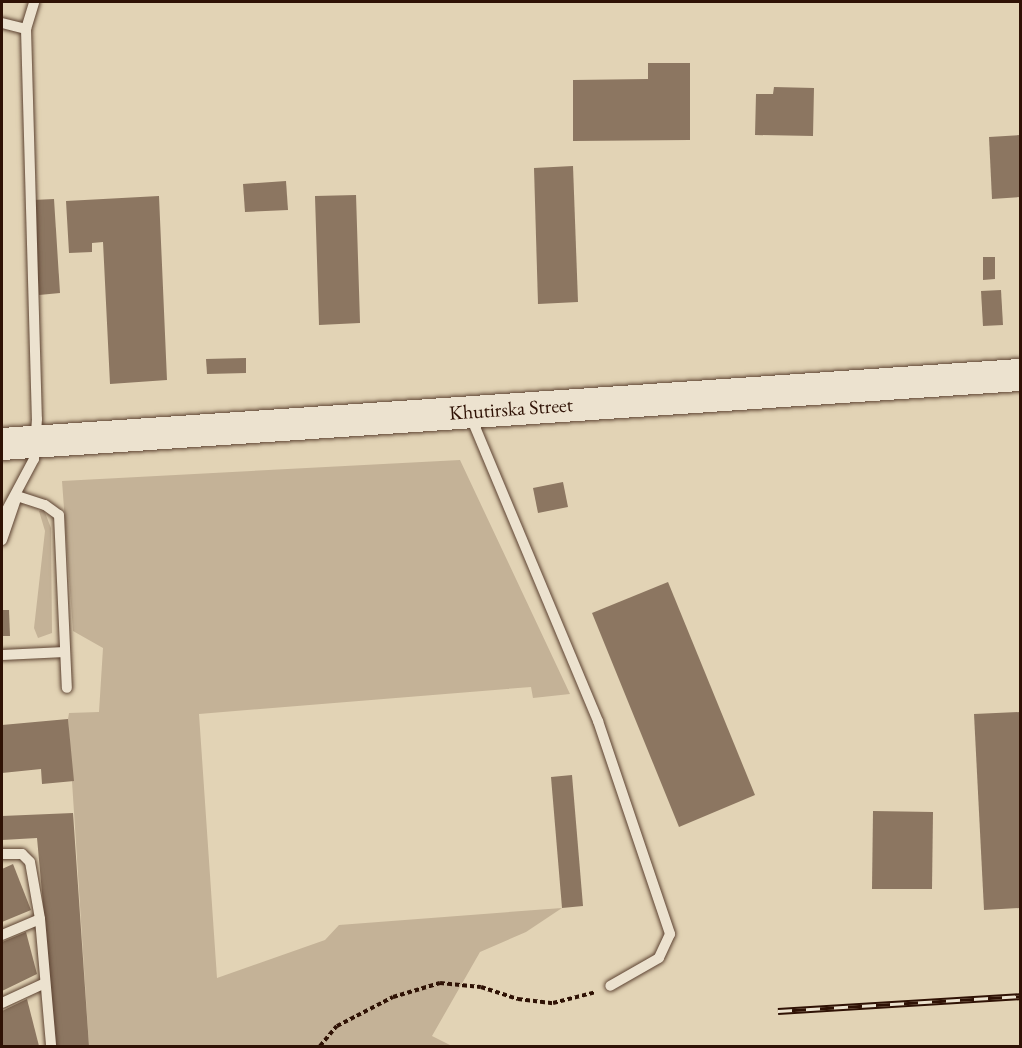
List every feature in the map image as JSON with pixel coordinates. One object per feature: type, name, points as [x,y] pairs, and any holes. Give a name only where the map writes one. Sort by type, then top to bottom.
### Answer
[{"type":"main road","name":"Khutirska Street","points":[[2,444],[1020,375]]},
{"type":"lane","points":[[2,540],[17,496],[34,459],[36,442],[26,29],[34,2]]},
{"type":"lane","points":[[2,23],[26,29]]},
{"type":"lane","points":[[469,412],[598,721],[670,934],[659,958],[610,986]]},
{"type":"lane","points":[[2,519],[17,496]]},
{"type":"lane","points":[[17,496],[54,510],[60,521],[67,688]]},
{"type":"lane","points":[[2,655],[65,652]]},
{"type":"lane","points":[[5,855],[22,854],[30,862],[40,919],[51,1047]]},
{"type":"lane","points":[[2,935],[40,919]]},
{"type":"lane","points":[[2,1002],[45,983]]},
{"type":"path","points":[[320,1047],[337,1026],[393,997],[440,983],[481,987],[518,999],[554,1004],[610,986]]},
{"type":"shaded area","points":[[460,460],[570,694],[533,698],[531,687],[199,714],[217,978],[325,940],[339,925],[562,908],[526,932],[480,952],[432,1036],[452,1046],[89,1046],[68,719],[69,713],[99,712],[103,648],[73,631],[62,481]]},
{"type":"shaded area","points":[[44,510],[51,528],[52,633],[38,638],[34,628],[45,531],[39,511]]},
{"type":"building","points":[[648,63],[690,63],[690,140],[573,141],[573,80],[648,79]]},
{"type":"building","points":[[774,87],[814,88],[813,136],[755,135],[756,94],[773,94]]},
{"type":"building","points":[[1020,135],[1020,197],[992,199],[989,137]]},
{"type":"building","points":[[573,166],[578,302],[538,304],[534,168]]},
{"type":"building","points":[[286,181],[288,210],[245,212],[243,184]]},
{"type":"building","points":[[356,195],[360,323],[319,325],[315,196]]},
{"type":"building","points":[[159,196],[167,380],[110,384],[103,242],[92,243],[92,252],[69,253],[66,201]]},
{"type":"building","points":[[54,199],[60,293],[39,295],[33,200]]},
{"type":"building","points":[[983,257],[995,257],[995,279],[983,280]]},
{"type":"building","points":[[1001,290],[1003,325],[983,326],[981,291]]},
{"type":"building","points":[[246,358],[246,373],[207,374],[206,359]]},
{"type":"building","points":[[563,482],[568,507],[538,513],[533,488]]},
{"type":"building","points":[[668,582],[755,795],[679,827],[592,613]]},
{"type":"building","points":[[2,610],[9,610],[10,636],[2,636]]},
{"type":"building","points":[[1020,712],[1020,908],[984,910],[974,714]]},
{"type":"building","points":[[68,719],[74,781],[42,784],[41,769],[2,773],[2,725]]},
{"type":"building","points":[[572,775],[583,906],[562,908],[551,777]]},
{"type":"building","points":[[873,811],[933,812],[932,889],[872,889]]},
{"type":"building","points":[[73,813],[89,1046],[56,1046],[37,838],[2,840],[2,816]]},
{"type":"building","points":[[13,864],[31,910],[2,922],[2,869]]},
{"type":"building","points":[[26,932],[37,974],[2,991],[2,942]]},
{"type":"building","points":[[27,999],[39,1046],[2,1046],[2,1011]]},
{"type":"railway","points":[[778,1011],[1020,996]]}]
